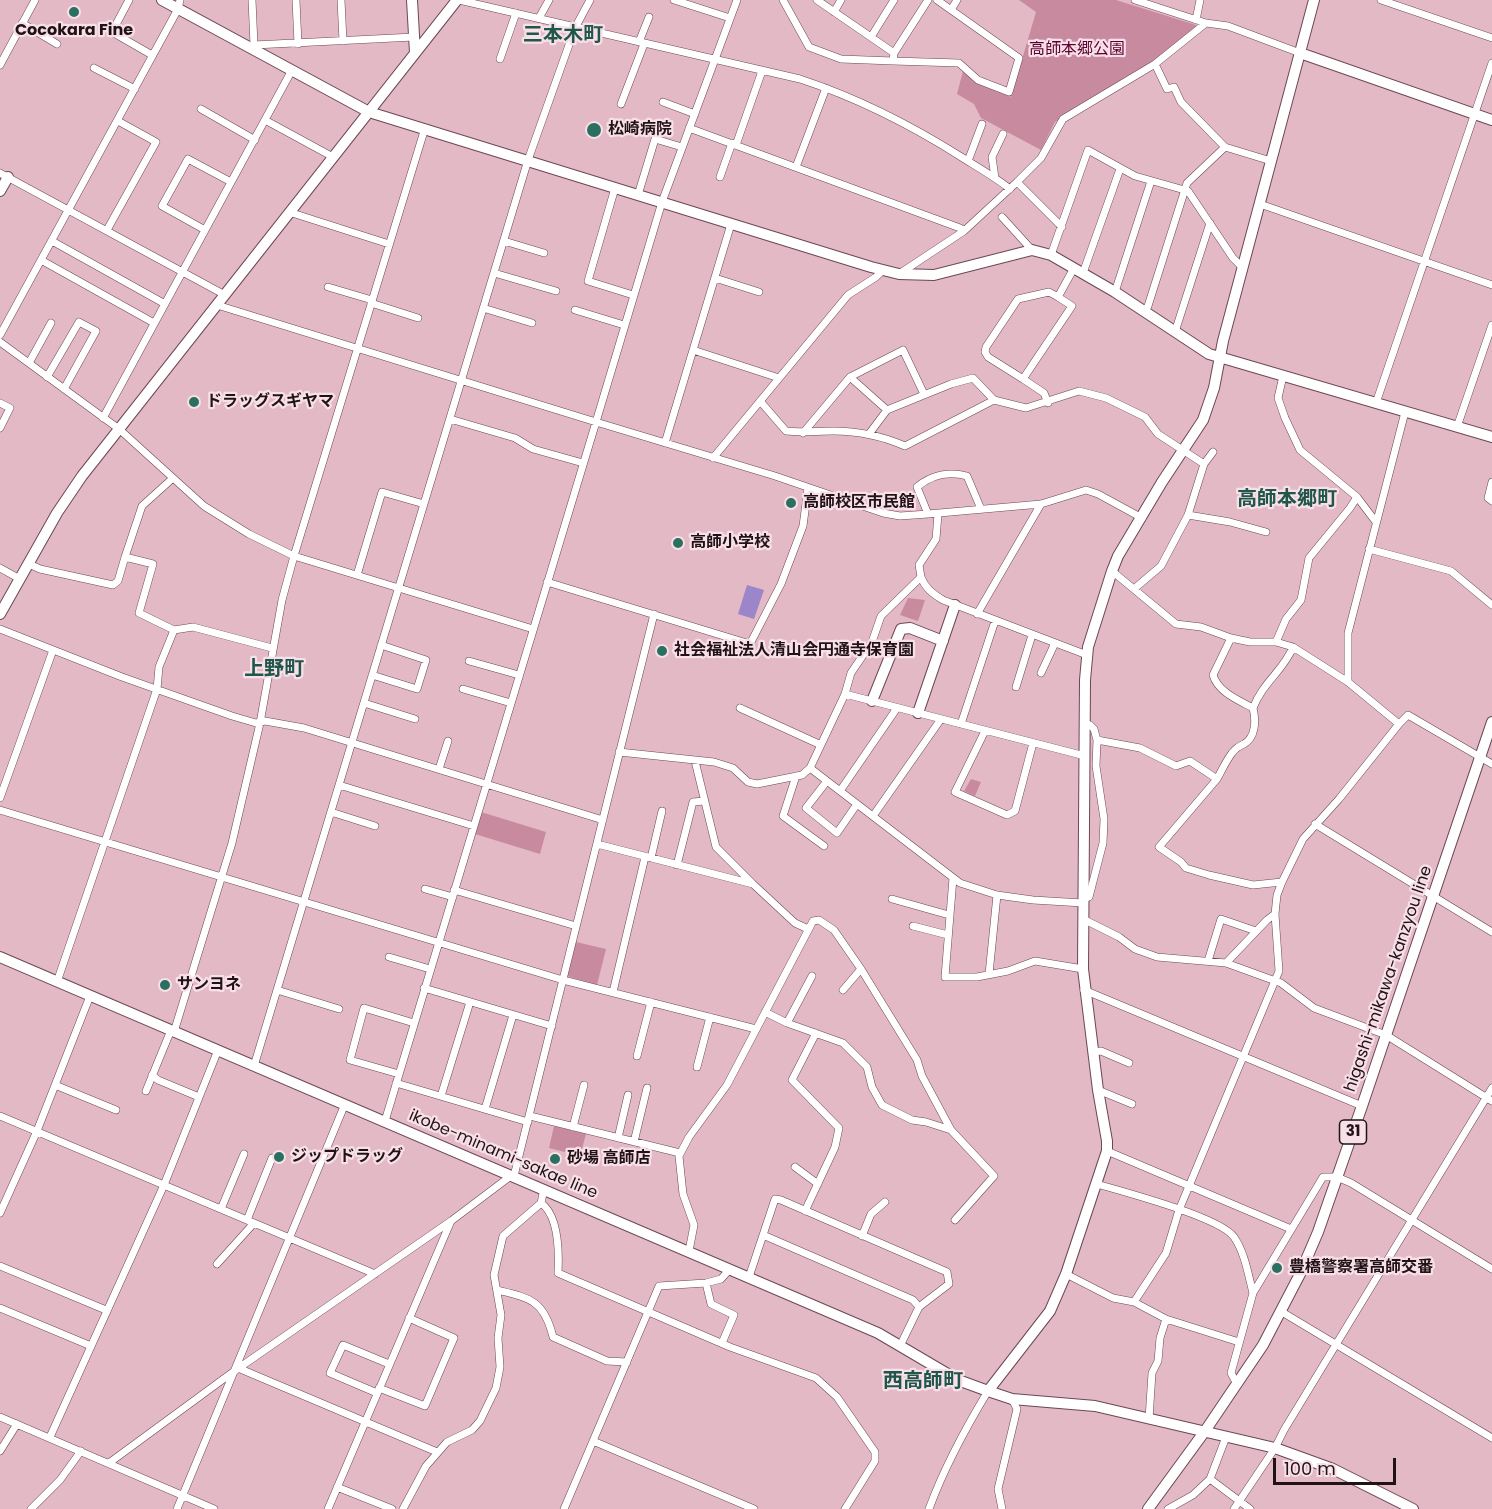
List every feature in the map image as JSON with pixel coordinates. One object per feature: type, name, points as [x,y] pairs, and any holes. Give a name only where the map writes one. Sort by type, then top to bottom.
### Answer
[{"type":"street","points":[[0,65],[4,49],[22,24],[35,0]]},
{"type":"street","points":[[129,0],[112,32],[152,55]]},
{"type":"street","points":[[162,0],[179,4],[292,70],[369,111],[899,274],[934,275],[1032,250],[1051,255],[1115,292],[1209,354],[1492,437]]},
{"type":"street","points":[[252,0],[253,47]]},
{"type":"street","points":[[296,0],[298,44]]},
{"type":"street","points":[[341,0],[343,41]]},
{"type":"street","points":[[412,0],[415,52]]},
{"type":"street","points":[[0,613],[57,513],[82,476],[458,0],[826,88],[883,112],[929,136],[1010,189]]},
{"type":"street","points":[[539,18],[549,0]]},
{"type":"street","points":[[254,1066],[528,160],[575,28],[590,0]]},
{"type":"street","points":[[674,0],[730,18]]},
{"type":"street","points":[[385,1121],[662,202],[737,0]]},
{"type":"street","points":[[783,0],[809,47],[841,59],[893,57],[959,63],[978,80],[1009,92],[1019,58],[937,0]]},
{"type":"street","points":[[817,0],[871,37],[893,57]]},
{"type":"street","points":[[834,12],[842,0]]},
{"type":"street","points":[[871,37],[894,0]]},
{"type":"street","points":[[893,57],[928,0]]},
{"type":"street","points":[[951,10],[957,0]]},
{"type":"street","points":[[1135,0],[1206,23],[1228,26],[1492,120]]},
{"type":"street","points":[[1196,20],[1200,0]]},
{"type":"street","points":[[929,1509],[938,1484],[988,1391],[1047,1316],[1066,1274],[1107,1151],[1083,969],[1087,656],[1118,556],[1208,408],[1242,267],[1314,0]]},
{"type":"street","points":[[1381,0],[1492,38]]},
{"type":"street","points":[[0,335],[118,121],[179,4]]},
{"type":"street","points":[[500,59],[516,14]]},
{"type":"street","points":[[621,104],[649,17]]},
{"type":"street","points":[[899,274],[964,231],[1010,189],[1041,158],[1063,119],[1155,64],[1206,23]]},
{"type":"street","points":[[22,24],[57,44]]},
{"type":"street","points":[[253,47],[414,38]]},
{"type":"street","points":[[1376,404],[1492,63]]},
{"type":"street","points":[[1155,64],[1167,89],[1174,87],[1181,102],[1226,147],[1271,161]]},
{"type":"street","points":[[94,68],[135,88]]},
{"type":"street","points":[[103,418],[292,70]]},
{"type":"street","points":[[720,177],[762,71]]},
{"type":"street","points":[[796,167],[826,88]]},
{"type":"street","points":[[663,102],[694,114]]},
{"type":"street","points":[[201,109],[255,140]]},
{"type":"street","points":[[266,120],[333,157]]},
{"type":"street","points":[[107,230],[156,142],[118,121]]},
{"type":"street","points":[[968,161],[982,124]]},
{"type":"street","points":[[146,1091],[172,1031],[232,843],[260,723],[272,648],[294,556],[425,128]]},
{"type":"street","points":[[689,128],[964,231]]},
{"type":"street","points":[[995,178],[992,158],[1003,134]]},
{"type":"street","points":[[639,195],[655,139],[682,147]]},
{"type":"street","points":[[1144,312],[1148,306],[1187,183],[1226,147]]},
{"type":"street","points":[[1051,255],[1088,150],[1134,176],[1188,191],[1233,258],[1242,267]]},
{"type":"street","points":[[205,230],[162,206],[188,159],[231,182]]},
{"type":"street","points":[[1058,297],[1079,271],[1120,169]]},
{"type":"street","points":[[0,191],[4,175],[225,295]]},
{"type":"street","points":[[1115,292],[1151,181]]},
{"type":"street","points":[[1017,182],[1062,226]]},
{"type":"street","points":[[615,188],[588,281],[633,295]]},
{"type":"street","points":[[1260,204],[1492,285]]},
{"type":"street","points":[[289,212],[390,244]]},
{"type":"street","points":[[1002,217],[1032,250]]},
{"type":"street","points":[[1175,332],[1210,223]]},
{"type":"street","points":[[664,443],[731,224]]},
{"type":"street","points":[[52,241],[165,304]]},
{"type":"street","points":[[504,241],[544,253]]},
{"type":"street","points":[[41,260],[154,323]]},
{"type":"street","points":[[713,458],[848,295],[883,270]]},
{"type":"street","points":[[494,273],[556,291]]},
{"type":"street","points":[[715,278],[759,292]]},
{"type":"street","points":[[328,287],[418,318]]},
{"type":"street","points":[[1023,380],[1072,306],[1048,292],[1018,299],[985,352],[988,357],[1023,380],[1044,393],[1047,403]]},
{"type":"street","points":[[217,305],[775,476],[883,513],[900,516],[1041,504],[1086,490],[1142,518]]},
{"type":"street","points":[[483,308],[532,323]]},
{"type":"street","points":[[575,310],[624,325]]},
{"type":"street","points":[[48,377],[79,322],[96,331],[64,389]]},
{"type":"street","points":[[29,363],[51,323]]},
{"type":"street","points":[[1457,427],[1492,325]]},
{"type":"street","points":[[0,342],[119,429],[204,506],[221,518],[294,556],[533,629]]},
{"type":"street","points":[[693,350],[779,378]]},
{"type":"street","points":[[804,433],[850,377],[903,350],[924,394]]},
{"type":"street","points":[[1283,376],[1278,398],[1300,450],[1357,497],[1376,522]]},
{"type":"street","points":[[850,377],[887,410]]},
{"type":"street","points":[[869,434],[887,410],[924,394],[973,378],[994,400],[1026,408],[1079,391],[1106,398],[1145,417],[1158,434],[1204,464]]},
{"type":"street","points":[[760,401],[786,431],[869,434],[886,437],[905,446],[994,400]]},
{"type":"street","points":[[0,403],[10,408],[0,428]]},
{"type":"street","points":[[1348,682],[1348,633],[1405,412]]},
{"type":"street","points":[[450,419],[515,438],[533,449],[583,463]]},
{"type":"street","points":[[1134,590],[1161,566],[1188,515],[1204,464],[1213,452]]},
{"type":"street","points":[[927,514],[917,487],[935,475],[961,474],[967,476],[981,510]]},
{"type":"street","points":[[28,564],[40,569],[113,585],[118,580],[142,506],[173,478]]},
{"type":"street","points":[[1492,482],[1488,498],[1492,501]]},
{"type":"street","points":[[547,582],[750,644],[781,584],[803,526],[808,488]]},
{"type":"street","points":[[357,575],[382,492],[424,504]]},
{"type":"street","points":[[1276,642],[1286,619],[1301,600],[1310,558],[1357,497]]},
{"type":"street","points":[[977,614],[1041,504]]},
{"type":"street","points":[[938,513],[936,539],[920,566],[924,585],[934,595],[1087,656]]},
{"type":"street","points":[[1188,515],[1245,525],[1266,532]]},
{"type":"street","points":[[1369,549],[1451,571],[1492,605]]},
{"type":"street","points":[[125,557],[153,564],[138,613],[174,630],[193,627],[272,648]]},
{"type":"street","points":[[0,568],[20,579]]},
{"type":"street","points":[[1112,571],[1176,624],[1202,627],[1231,638],[1250,642],[1276,642],[1293,647],[1348,682],[1399,724]]},
{"type":"street","points":[[619,752],[714,762],[733,768],[748,782],[757,784],[802,775],[810,768],[845,694],[851,673],[872,642],[881,616],[921,577]]},
{"type":"street","points":[[918,713],[955,605]]},
{"type":"street","points":[[109,1463],[235,1370],[513,1176],[654,614]]},
{"type":"street","points":[[962,724],[995,621]]},
{"type":"street","points":[[872,701],[902,628],[910,628],[943,641]]},
{"type":"street","points":[[0,629],[232,716],[260,723],[265,721],[304,728],[603,820]]},
{"type":"street","points":[[57,982],[157,689],[159,667],[174,630]]},
{"type":"street","points":[[1016,687],[1032,635]]},
{"type":"street","points":[[1231,638],[1213,675],[1215,684],[1231,697],[1253,708]]},
{"type":"street","points":[[1041,673],[1055,643]]},
{"type":"street","points":[[372,675],[417,689],[426,660],[381,645]]},
{"type":"street","points":[[1282,882],[1253,885],[1209,875],[1186,868],[1181,862],[1159,848],[1217,779],[1231,754],[1238,746],[1249,740],[1256,718],[1253,708],[1259,693],[1288,658],[1293,647]]},
{"type":"street","points":[[0,798],[53,650]]},
{"type":"street","points":[[469,661],[519,675]]},
{"type":"street","points":[[464,689],[511,703]]},
{"type":"street","points":[[845,694],[1084,756]]},
{"type":"street","points":[[364,703],[415,719]]},
{"type":"street","points":[[740,708],[821,745]]},
{"type":"street","points":[[840,791],[897,708]]},
{"type":"street","points":[[1134,1302],[1166,1253],[1179,1210],[1279,970],[1275,914],[1277,895],[1303,839],[1408,715],[1492,764]]},
{"type":"street","points":[[873,816],[942,719]]},
{"type":"street","name":"higashi-mikawa-kanzyou line","points":[[1152,1508],[1263,1345],[1282,1312],[1313,1243],[1362,1106],[1492,722]]},
{"type":"street","points":[[810,768],[960,883],[997,895],[1033,900],[1083,901],[1089,897],[1103,843],[1104,819],[1096,766],[1097,740],[1094,729],[1085,724]]},
{"type":"street","points":[[985,731],[955,792],[1007,815],[1015,811],[1033,743]]},
{"type":"street","points":[[1097,740],[1140,748],[1176,766],[1190,761],[1217,779]]},
{"type":"street","points":[[439,769],[448,741]]},
{"type":"street","points":[[695,761],[716,847],[795,923],[808,929]]},
{"type":"street","points":[[796,776],[783,816],[824,846]]},
{"type":"street","points":[[827,781],[806,808],[837,833],[857,804]]},
{"type":"street","points":[[339,785],[474,826]]},
{"type":"street","points":[[677,865],[693,802],[704,801]]},
{"type":"street","points":[[0,810],[563,980],[756,1029]]},
{"type":"street","points":[[613,992],[662,811]]},
{"type":"street","points":[[331,812],[375,826]]},
{"type":"street","points":[[1315,824],[1492,932]]},
{"type":"street","points":[[597,844],[753,884]]},
{"type":"street","points":[[953,878],[945,977],[977,976],[1008,971],[1035,961],[1083,969]]},
{"type":"street","points":[[425,889],[454,893],[576,926]]},
{"type":"street","points":[[989,974],[997,895]]},
{"type":"street","points":[[892,899],[949,915]]},
{"type":"street","points":[[1226,963],[1275,914]]},
{"type":"street","points":[[1083,919],[1119,937],[1135,949],[1157,957],[1226,963],[1281,983],[1314,1008],[1386,1035],[1489,1099]]},
{"type":"street","points":[[1208,961],[1221,919],[1256,931]]},
{"type":"street","points":[[689,1251],[694,1225],[683,1194],[678,1167],[680,1153],[727,1085],[808,929],[813,921],[819,920],[834,930],[861,969],[917,1060],[922,1076],[951,1130],[994,1176],[955,1220]]},
{"type":"street","points":[[913,926],[948,935]]},
{"type":"street","name":"ikobe-minami-sakae line","points":[[0,957],[878,1333],[958,1380],[988,1391]]},
{"type":"street","points":[[389,957],[430,969]]},
{"type":"street","points":[[843,990],[861,969]]},
{"type":"street","points":[[787,1023],[812,976]]},
{"type":"street","points":[[424,988],[552,1026]]},
{"type":"street","points":[[277,990],[339,1009]]},
{"type":"street","points":[[1084,990],[1362,1106]]},
{"type":"street","points":[[0,1213],[37,1131],[90,996]]},
{"type":"street","points":[[441,1096],[470,1002]]},
{"type":"street","points":[[637,1056],[651,1002]]},
{"type":"street","points":[[399,1074],[350,1060],[364,1008],[414,1023]]},
{"type":"street","points":[[765,1012],[787,1023],[843,1043],[867,1067],[872,1087],[882,1105],[912,1120],[951,1130]]},
{"type":"street","points":[[485,1109],[513,1015]]},
{"type":"street","points":[[698,1067],[710,1017]]},
{"type":"street","points":[[805,1211],[835,1147],[839,1128],[792,1080],[816,1033]]},
{"type":"street","points":[[50,1437],[164,1185],[218,1050]]},
{"type":"street","points":[[1093,1052],[1101,1051],[1129,1063]]},
{"type":"street","points":[[152,1075],[158,1080],[199,1097]]},
{"type":"street","points":[[396,1083],[485,1109],[573,1127],[680,1153]]},
{"type":"street","points":[[55,1085],[116,1110]]},
{"type":"street","points":[[573,1127],[584,1085]]},
{"type":"street","points":[[634,1142],[647,1088]]},
{"type":"street","points":[[1234,1509],[1275,1448],[1411,1220],[1489,1099],[1492,1088]]},
{"type":"street","points":[[1098,1090],[1132,1104]]},
{"type":"street","points":[[618,1138],[628,1095]]},
{"type":"street","points":[[177,1509],[345,1104]]},
{"type":"street","points":[[0,1116],[375,1274]]},
{"type":"street","points":[[1107,1151],[1292,1229]]},
{"type":"street","points":[[221,1209],[244,1154]]},
{"type":"street","points":[[246,1220],[272,1158]]},
{"type":"street","points":[[795,1167],[818,1184]]},
{"type":"street","points":[[1237,1384],[1231,1373],[1253,1293],[1323,1177],[1337,1177],[1351,1183],[1492,1269]]},
{"type":"street","points":[[1097,1184],[1179,1210],[1218,1225],[1232,1234],[1242,1252],[1253,1293]]},
{"type":"street","points":[[403,1509],[426,1466],[447,1442],[472,1430],[480,1421],[496,1388],[500,1367],[498,1338],[501,1315],[494,1275],[503,1236],[541,1203],[544,1190]]},
{"type":"street","points":[[749,1277],[775,1199],[947,1272],[949,1284],[918,1307],[900,1346]]},
{"type":"street","points":[[862,1236],[871,1214],[885,1202]]},
{"type":"street","points":[[541,1203],[550,1212],[554,1225],[559,1253],[558,1273],[722,1343],[816,1378],[837,1397],[875,1452],[875,1461],[845,1509]]},
{"type":"street","points":[[328,1509],[451,1221]]},
{"type":"street","points":[[217,1264],[254,1223]]},
{"type":"street","points":[[763,1235],[913,1300],[918,1307]]},
{"type":"street","points":[[0,1266],[106,1310]]},
{"type":"street","points":[[564,1509],[659,1286],[721,1279],[730,1269]]},
{"type":"street","points":[[1066,1274],[1113,1298],[1134,1302],[1141,1308],[1166,1318],[1239,1342]]},
{"type":"street","points":[[706,1282],[711,1304],[734,1315],[722,1343]]},
{"type":"street","points":[[497,1290],[527,1297],[541,1309],[549,1322],[553,1337],[607,1361],[627,1362]]},
{"type":"street","points":[[0,1308],[91,1346]]},
{"type":"street","points":[[1282,1312],[1492,1438]]},
{"type":"street","points":[[389,1364],[343,1345],[330,1373],[425,1406],[454,1338],[409,1318]]},
{"type":"street","points":[[1149,1419],[1152,1373],[1158,1361],[1160,1338],[1166,1318]]},
{"type":"street","points":[[235,1370],[437,1452]]},
{"type":"street","points":[[988,1391],[1012,1399],[1095,1406],[1275,1448],[1333,1468],[1413,1509]]},
{"type":"street","points":[[1002,1509],[998,1489],[1017,1409],[1012,1399]]},
{"type":"street","points":[[0,1416],[214,1509]]},
{"type":"street","points":[[0,1451],[17,1424]]},
{"type":"street","points":[[1168,1509],[1192,1495],[1210,1479],[1226,1437]]},
{"type":"street","points":[[593,1441],[754,1509]]},
{"type":"street","points":[[31,1509],[60,1480],[81,1451]]},
{"type":"street","points":[[1210,1479],[1250,1509]]},
{"type":"street","points":[[338,1487],[392,1509]]},
{"type":"green space","name":"高師本郷公園","points":[[1019,0],[1116,0],[1196,25],[1196,27],[1155,61],[1055,122],[1041,150],[981,118],[974,104],[957,94],[963,71],[976,83],[1011,97],[1036,12]]},
{"type":"green space","points":[[908,598],[925,600],[918,621],[900,615]]},
{"type":"green space","points":[[971,779],[981,782],[975,796],[964,791]]},
{"type":"green space","points":[[481,812],[546,832],[540,854],[475,834]]},
{"type":"green space","points":[[576,942],[606,949],[597,985],[567,976]]},
{"type":"green space","points":[[554,1126],[586,1134],[580,1156],[549,1148]]},
{"type":"shaded area","points":[[747,585],[764,590],[754,619],[738,614]]},
{"type":"place","name":"Cocokara Fine","points":[[74,12]]},
{"type":"place","name":"松崎病院","points":[[594,130]]},
{"type":"place","name":"ドラッグスギヤマ","points":[[194,402]]},
{"type":"place","name":"高師校区市民館","points":[[791,503]]},
{"type":"place","name":"高師小学校","points":[[678,543]]},
{"type":"place","name":"社会福祉法人清山会円通寺保育園","points":[[662,651]]},
{"type":"place","name":"サンヨネ","points":[[165,985]]},
{"type":"place","name":"ジップドラッグ","points":[[279,1157]]},
{"type":"place","name":"砂場 高師店","points":[[555,1159]]},
{"type":"place","name":"豊橋警察署高師交番","points":[[1277,1268]]},
{"type":"district","name":"三本木町","points":[[563,36]]},
{"type":"district","name":"高師本郷町","points":[[1287,500]]},
{"type":"district","name":"上野町","points":[[274,670]]},
{"type":"district","name":"西高師町","points":[[923,1382]]}]
